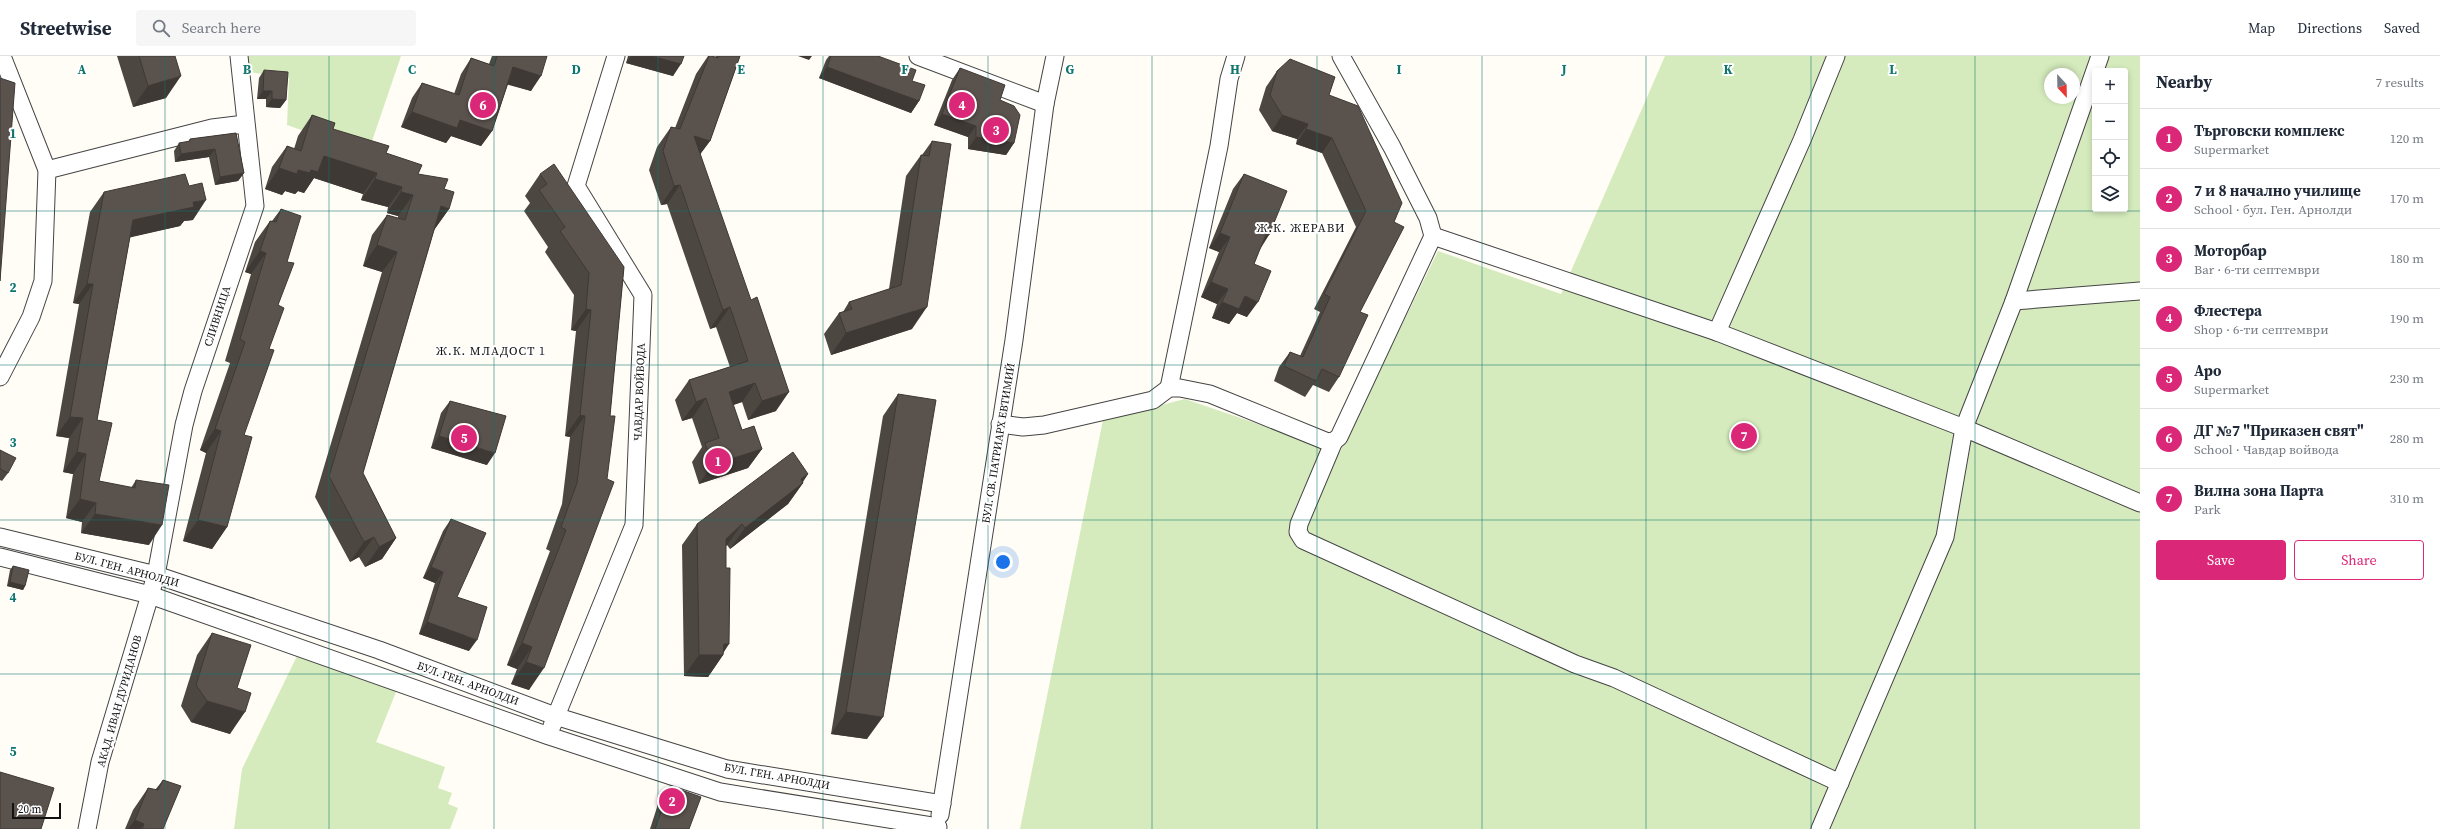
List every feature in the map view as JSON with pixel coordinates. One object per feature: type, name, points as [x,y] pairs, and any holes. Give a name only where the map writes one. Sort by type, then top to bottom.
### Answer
[{"type":"street","points":[[0,377],[31,317],[43,281],[47,170],[2,56]]},
{"type":"street","name":"СЛИВНИЦА","points":[[156,575],[184,425],[192,391],[255,206],[245,124],[239,56]]},
{"type":"street","name":"ЧАВДАР ВОЙВОДА","points":[[549,736],[555,716],[634,525],[643,295],[576,186],[616,56]]},
{"type":"street","points":[[918,56],[1045,104]]},
{"type":"street","name":"БУЛ. СВ. ПАТРИАРХ ЕВТИМИЙ","points":[[938,828],[1014,340],[1045,104],[1055,56]]},
{"type":"street","points":[[1169,388],[1219,146],[1229,79],[1236,56]]},
{"type":"street","points":[[1341,56],[1392,147],[1428,218],[1433,236],[1343,430],[1334,441],[1299,524],[1298,532],[1303,540],[1575,664],[1614,678],[1840,783]]},
{"type":"street","points":[[1717,332],[1802,140],[1836,56]]},
{"type":"street","points":[[1820,829],[1945,537],[1964,428],[2014,301],[2100,56]]},
{"type":"street","points":[[47,170],[212,128],[245,124]]},
{"type":"street","points":[[1433,236],[1717,332],[1964,428],[2140,503]]},
{"type":"street","points":[[2014,301],[2140,291]]},
{"type":"street","points":[[1000,424],[1023,428],[1044,425],[1153,400],[1169,388],[1197,390],[1210,394],[1328,442],[1334,441]]},
{"type":"street","name":"БУЛ. ГЕН. АРНОЛДИ","points":[[0,537],[156,575],[379,650],[555,716],[728,769],[942,804]]},
{"type":"street","name":"БУЛ. ГЕН. АРНОЛДИ","points":[[0,556],[150,595],[549,736],[720,792],[938,828]]},
{"type":"street","name":"АКАД. ИВАН ДУРИДАНОВ","points":[[87,829],[100,762],[156,575]]},
{"type":"green space","points":[[242,56],[401,56],[368,153],[287,125],[289,78],[243,71]]},
{"type":"green space","points":[[1665,56],[2140,56],[2140,829],[1020,829],[1103,420],[1185,399],[1340,452],[1438,251],[1561,294]]},
{"type":"green space","points":[[299,652],[398,687],[376,742],[445,767],[438,788],[452,793],[448,804],[458,808],[450,829],[234,829],[242,769]]},
{"type":"building","points":[[139,56],[175,56],[181,76],[148,86]]},
{"type":"building","points":[[497,56],[547,56],[541,76],[513,67],[492,131],[460,120],[457,128],[412,112],[422,83],[459,95],[471,58],[494,66]]},
{"type":"building","points":[[651,56],[684,56],[681,64]]},
{"type":"building","points":[[709,56],[718,58],[719,56],[740,56],[710,141],[694,136],[751,300],[757,297],[789,392],[762,401],[755,383],[729,392],[742,430],[754,426],[762,449],[712,465],[705,443],[719,438],[706,398],[696,402],[689,380],[748,361],[730,307],[723,310],[680,185],[674,186],[663,151],[671,127],[680,129]]},
{"type":"building","points":[[831,56],[878,56],[916,70],[912,81],[925,85],[919,101],[827,67]]},
{"type":"building","points":[[1290,59],[1335,77],[1329,95],[1358,106],[1402,203],[1394,222],[1404,227],[1360,312],[1368,315],[1339,377],[1322,369],[1316,381],[1284,366],[1290,352],[1303,357],[1330,297],[1324,294],[1366,211],[1332,138],[1306,129],[1308,124],[1282,115],[1270,95],[1277,71]]},
{"type":"building","points":[[960,68],[1005,85],[1000,100],[1014,106],[1020,115],[1014,143],[976,137],[976,126],[942,114]]},
{"type":"building","points":[[264,70],[288,72],[286,100],[272,99],[272,91],[263,91]]},
{"type":"building","points":[[0,78],[15,83],[0,281]]},
{"type":"building","points":[[312,115],[335,123],[333,129],[389,146],[386,153],[422,165],[418,174],[448,179],[444,189],[454,192],[449,209],[441,206],[363,473],[396,538],[379,547],[374,537],[364,542],[329,476],[397,252],[377,245],[387,215],[405,220],[413,195],[401,192],[402,187],[375,179],[377,173],[324,156],[318,172],[311,170],[310,173],[298,170],[297,174],[279,168],[287,146],[301,151]]},
{"type":"building","points":[[236,133],[244,173],[220,177],[215,149],[181,154],[179,143],[190,141],[190,139]]},
{"type":"building","points":[[932,141],[951,144],[927,307],[846,333],[839,313],[852,309],[849,302],[901,285],[921,155],[929,156]]},
{"type":"building","points":[[554,164],[624,267],[610,416],[615,416],[607,479],[614,482],[544,668],[526,662],[532,647],[522,643],[566,530],[561,527],[577,483],[585,416],[580,415],[591,310],[586,309],[589,273],[560,231],[565,227],[539,190],[547,184],[540,174]]},
{"type":"building","points":[[185,174],[189,186],[202,183],[206,200],[193,202],[194,207],[133,220],[97,420],[112,423],[99,481],[135,488],[136,480],[169,485],[162,525],[95,514],[96,503],[80,499],[86,454],[77,452],[83,418],[70,417],[93,284],[87,284],[104,192]]},
{"type":"building","points":[[1244,174],[1287,191],[1269,235],[1266,234],[1254,264],[1271,271],[1258,302],[1245,296],[1239,309],[1222,302],[1228,289],[1211,282],[1230,237],[1220,233]]},
{"type":"building","points":[[281,209],[301,216],[287,262],[294,263],[278,305],[284,308],[269,349],[274,350],[244,435],[252,437],[227,527],[198,520],[221,431],[215,429],[245,342],[240,339],[266,253],[260,251],[270,221],[276,222]]},
{"type":"building","points":[[898,394],[936,400],[883,717],[846,712]]},
{"type":"building","points":[[450,401],[506,416],[495,453],[439,436]]},
{"type":"building","points":[[0,450],[16,458],[8,473],[0,469]]},
{"type":"building","points":[[793,452],[808,474],[801,479],[803,483],[745,528],[742,524],[726,539],[726,568],[730,568],[729,644],[724,644],[723,655],[699,655],[697,524]]},
{"type":"building","points":[[451,519],[486,533],[457,597],[487,607],[477,640],[427,622],[443,572],[431,567]]},
{"type":"building","points":[[13,566],[29,570],[25,586],[10,582]]},
{"type":"building","points":[[212,633],[251,645],[237,688],[251,693],[245,712],[207,701],[196,685]]},
{"type":"building","points":[[0,772],[54,788],[41,829],[0,829]]},
{"type":"building","points":[[163,780],[181,786],[163,829],[142,829],[144,824],[135,820],[148,788],[158,790]]},
{"type":"building","points":[[670,786],[701,797],[689,829],[655,829]]},
{"type":"place","name":"ДГ №7 \"Приказен свят\"","points":[[483,105]]},
{"type":"place","name":"Флестера","points":[[962,105]]},
{"type":"place","name":"Моторбар","points":[[996,130]]},
{"type":"place","name":"Вилна зона Парта","points":[[1744,436]]},
{"type":"place","name":"Аро","points":[[464,438]]},
{"type":"place","name":"Търговски комплекс","points":[[718,461]]},
{"type":"place","name":"7 и 8 начално училище","points":[[672,801]]},
{"type":"district","name":"Ж.К. ЖЕРАВИ","points":[[1301,228]]},
{"type":"district","name":"Ж.К. МЛАДОСТ 1","points":[[491,351]]}]
